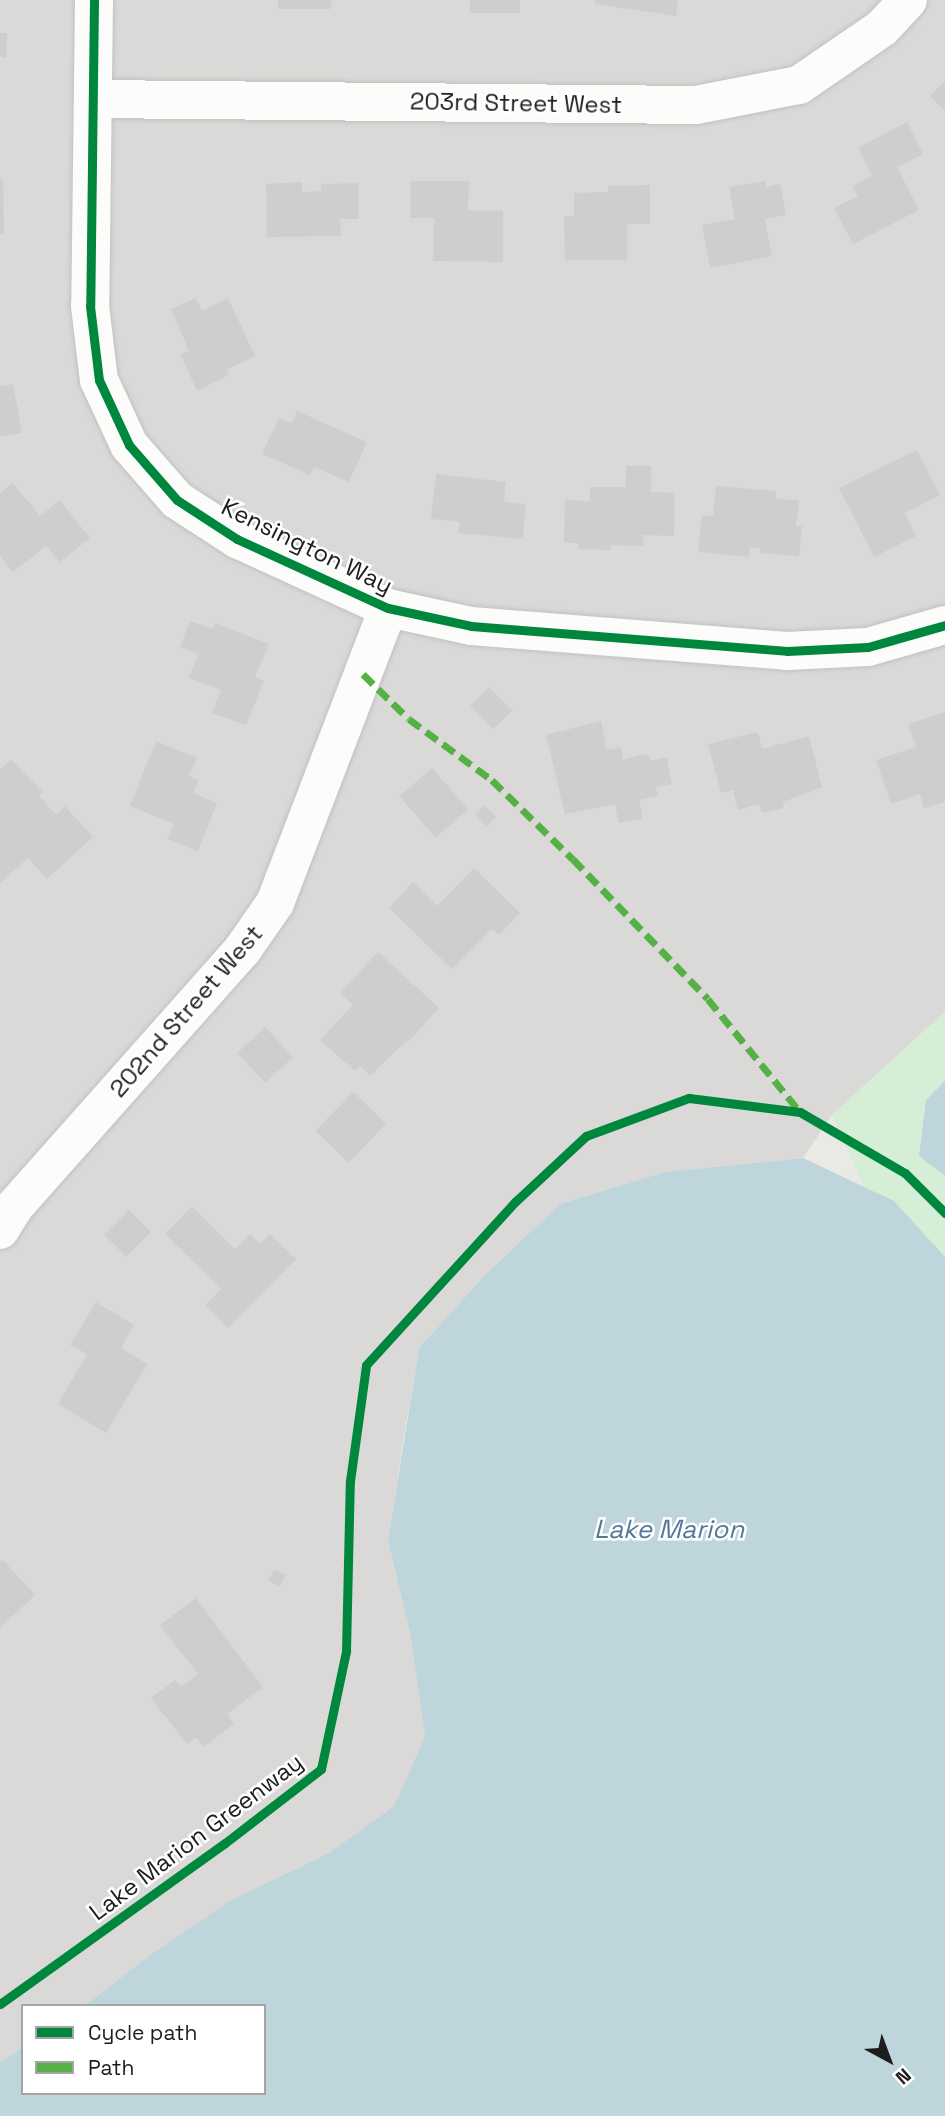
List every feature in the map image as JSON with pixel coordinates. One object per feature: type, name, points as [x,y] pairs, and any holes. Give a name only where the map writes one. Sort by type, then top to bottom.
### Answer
[{"type":"street","name":"Kensington Way","points":[[94,0],[90,306],[99,380],[129,445],[177,500],[237,539],[388,608],[471,626],[788,651],[868,647],[945,625]]},
{"type":"street","name":"203rd Street West","points":[[93,99],[696,105],[799,85],[882,28],[908,0]]},
{"type":"street","name":"202nd Street West","points":[[0,1230],[15,1206],[243,949],[275,903],[388,608]]},
{"type":"shaded area","points":[[0,0],[945,0],[945,1012],[832,1115],[803,1158],[665,1172],[560,1204],[484,1276],[419,1348],[388,1541],[410,1633],[425,1737],[394,1806],[329,1853],[231,1900],[150,1955],[87,2004],[21,2004],[21,2048],[0,2063]]},
{"type":"green space","points":[[945,1012],[945,1370],[832,1115]]},
{"type":"water","points":[[945,1081],[945,1176],[919,1156],[926,1100]]},
{"type":"water","name":"Lake Marion","points":[[803,1158],[894,1201],[945,1257],[945,2116],[0,2116],[0,2063],[21,2048],[21,2095],[266,2095],[266,2004],[87,2004],[150,1955],[231,1900],[329,1853],[394,1806],[425,1737],[410,1633],[388,1541],[419,1348],[484,1276],[560,1204],[665,1172]]},
{"type":"building","points":[[278,0],[331,0],[331,9],[278,9]]},
{"type":"building","points":[[470,0],[520,0],[520,13],[470,13]]},
{"type":"building","points":[[595,0],[678,0],[676,16],[595,4]]},
{"type":"building","points":[[0,33],[7,33],[6,58],[0,57]]},
{"type":"building","points":[[945,81],[945,111],[930,96]]},
{"type":"building","points":[[907,122],[923,154],[897,167],[919,210],[853,244],[834,208],[858,196],[853,186],[872,175],[858,148]]},
{"type":"building","points":[[3,179],[4,234],[0,235],[0,180]]},
{"type":"building","points":[[411,181],[469,181],[468,210],[503,211],[503,262],[433,261],[434,218],[410,218]]},
{"type":"building","points":[[765,181],[766,187],[780,184],[786,215],[765,219],[772,256],[710,268],[702,225],[735,219],[729,187]]},
{"type":"building","points":[[302,182],[302,192],[321,191],[321,184],[358,183],[359,219],[340,219],[341,236],[267,237],[266,184]]},
{"type":"building","points":[[650,185],[650,224],[627,224],[627,260],[565,260],[564,216],[574,216],[574,193],[608,192],[608,186]]},
{"type":"building","points":[[196,298],[202,311],[228,298],[255,356],[226,370],[229,375],[197,391],[181,355],[189,351],[171,309]]},
{"type":"building","points":[[13,384],[22,433],[0,437],[0,386]]},
{"type":"building","points":[[297,411],[367,442],[349,482],[314,467],[310,475],[262,454],[279,418],[292,423]]},
{"type":"building","points":[[917,450],[940,495],[905,513],[916,536],[874,557],[839,488]]},
{"type":"building","points":[[626,466],[651,466],[651,492],[675,493],[674,536],[643,535],[643,546],[610,545],[611,550],[578,549],[578,543],[564,543],[565,500],[590,501],[590,487],[626,487]]},
{"type":"building","points":[[436,474],[506,482],[504,502],[526,504],[523,539],[458,533],[460,522],[431,519]]},
{"type":"building","points":[[13,483],[40,516],[60,500],[90,538],[60,562],[46,546],[13,572],[0,556],[0,493]]},
{"type":"building","points":[[716,486],[776,491],[776,498],[799,501],[796,526],[802,526],[799,556],[760,553],[761,548],[750,547],[749,557],[698,552],[702,515],[713,516]]},
{"type":"building","points":[[190,621],[213,629],[215,623],[269,644],[255,677],[264,681],[246,725],[212,713],[221,690],[189,678],[198,654],[180,647]]},
{"type":"building","points":[[489,687],[512,710],[493,729],[470,706]]},
{"type":"building","points":[[945,712],[945,802],[924,808],[920,794],[891,804],[876,760],[916,747],[908,724]]},
{"type":"building","points":[[601,721],[607,750],[621,747],[623,760],[641,754],[648,755],[650,761],[667,757],[672,784],[656,787],[658,796],[639,800],[643,819],[619,823],[615,804],[565,814],[546,735]]},
{"type":"building","points":[[758,732],[762,749],[809,736],[822,787],[783,802],[784,808],[762,813],[759,804],[738,810],[733,790],[721,793],[708,744]]},
{"type":"building","points":[[156,741],[197,758],[189,776],[198,780],[193,793],[217,803],[198,851],[167,839],[174,824],[130,806]]},
{"type":"building","points":[[11,760],[43,792],[39,795],[56,815],[65,806],[93,837],[47,879],[28,858],[0,883],[0,770]]},
{"type":"building","points":[[432,768],[468,810],[436,838],[400,796]]},
{"type":"building","points":[[484,805],[496,817],[487,826],[475,814]]},
{"type":"building","points":[[474,868],[520,913],[499,935],[492,929],[452,969],[389,908],[413,882],[437,906]]},
{"type":"building","points":[[378,952],[439,1008],[408,1042],[370,1076],[360,1066],[355,1071],[320,1040],[353,1005],[340,993]]},
{"type":"building","points":[[265,1027],[293,1057],[265,1083],[237,1053]]},
{"type":"building","points":[[353,1092],[386,1124],[349,1163],[315,1131]]},
{"type":"building","points":[[192,1206],[235,1249],[250,1234],[260,1244],[270,1234],[296,1259],[228,1328],[205,1305],[221,1289],[165,1234]]},
{"type":"building","points":[[129,1210],[151,1232],[126,1257],[104,1235]]},
{"type":"building","points":[[96,1302],[134,1325],[121,1348],[147,1364],[106,1433],[58,1404],[87,1354],[70,1345]]},
{"type":"building","points":[[3,1560],[35,1595],[0,1628],[0,1562]]},
{"type":"building","points":[[274,1569],[286,1575],[280,1586],[268,1581]]},
{"type":"building","points":[[196,1598],[263,1687],[227,1714],[234,1724],[204,1747],[196,1737],[187,1744],[151,1698],[175,1680],[181,1687],[198,1674],[160,1625]]},
{"type":"marked path","points":[[363,674],[409,719],[492,780],[573,859],[708,999],[800,1112]]},
{"type":"cycle path","points":[[94,0],[90,306],[99,380],[129,445],[177,500],[237,539],[388,608],[471,626],[787,651],[868,647],[945,625]]},
{"type":"cycle path","name":"Lake Marion Greenway","points":[[0,2004],[225,1843],[321,1769],[346,1651],[350,1481],[366,1365],[516,1201],[586,1136],[689,1098],[800,1112],[905,1173],[945,1213]]}]
